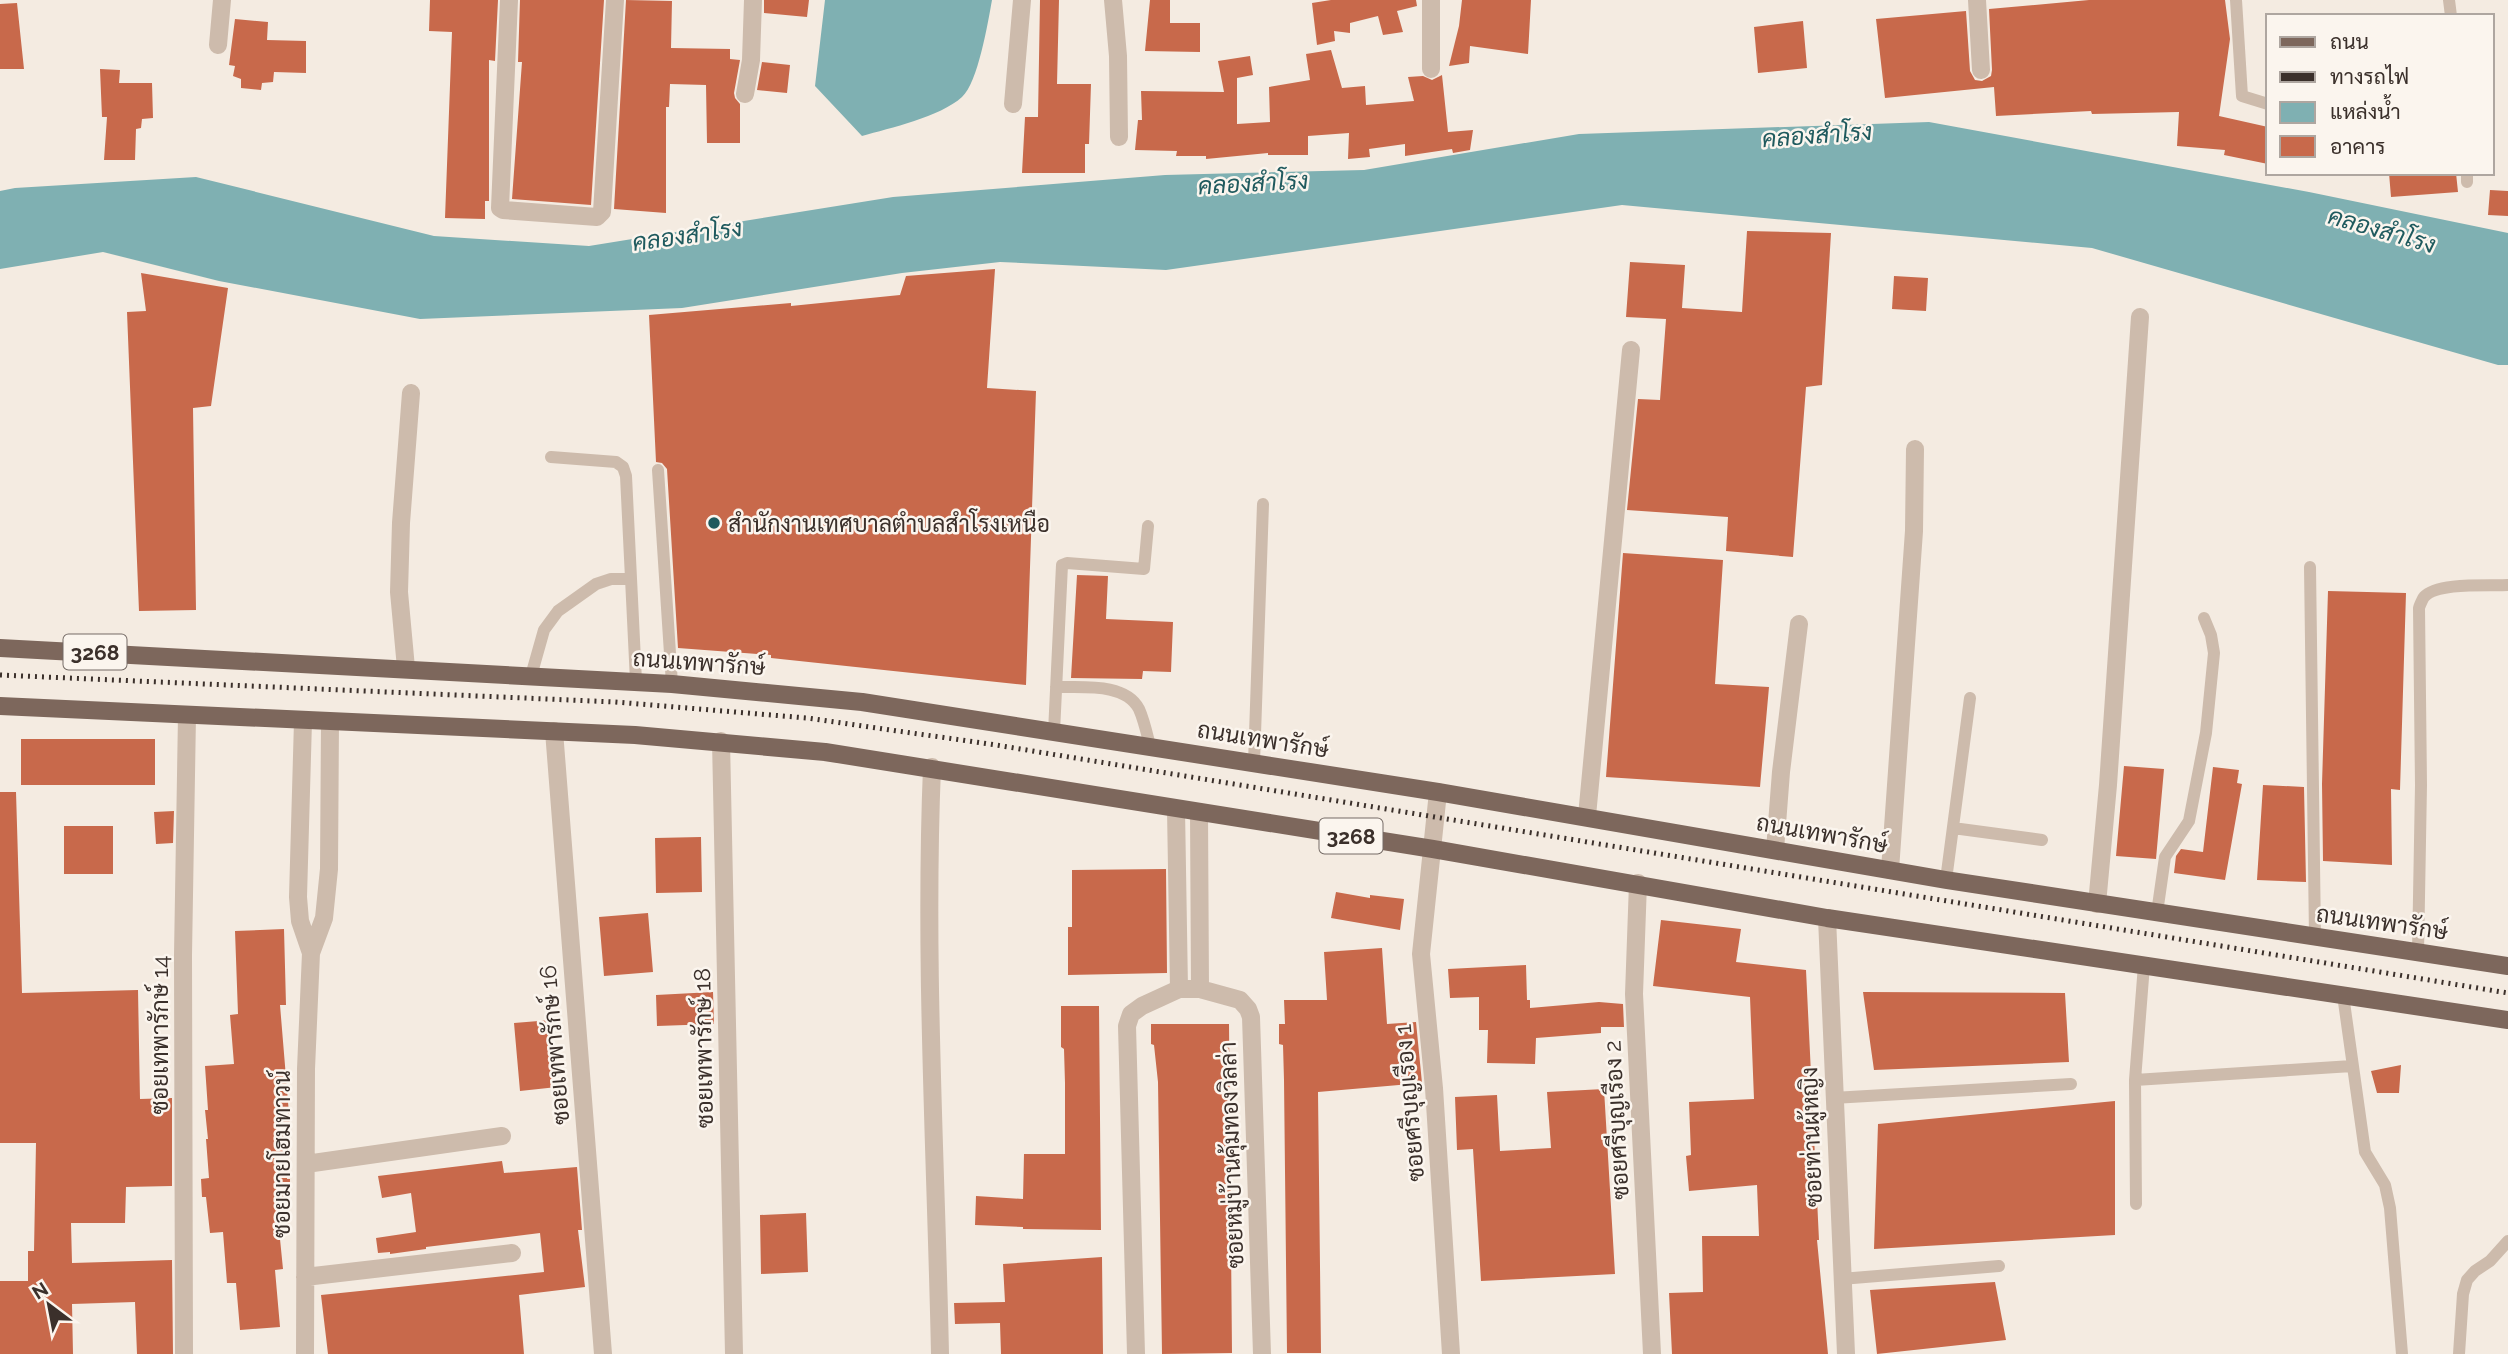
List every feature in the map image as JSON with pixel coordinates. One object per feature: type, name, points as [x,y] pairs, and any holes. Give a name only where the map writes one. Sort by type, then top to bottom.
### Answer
[{"type":"main road","name":"ถนนเทพารักษ์","points":[[0,648],[636,681],[862,702],[1587,816],[1947,880],[2508,966]]},
{"type":"main road","name":"3268","points":[[0,706],[554,731],[720,741],[825,752],[1433,849],[1827,918],[2508,1020]]},
{"type":"street","points":[[218,45],[222,0]]},
{"type":"street","points":[[509,0],[500,208],[597,217],[602,212],[615,0]]},
{"type":"street","points":[[746,94],[751,60],[753,0]]},
{"type":"street","points":[[1013,104],[1022,0]]},
{"type":"street","points":[[1113,0],[1118,56],[1119,137]]},
{"type":"street","points":[[1431,69],[1432,0]]},
{"type":"street","points":[[1977,0],[1981,70]]},
{"type":"street","points":[[2097,904],[2108,785],[2140,317]]},
{"type":"street","points":[[1587,816],[1631,350]]},
{"type":"street","points":[[406,668],[399,592],[401,523],[411,393]]},
{"type":"street","points":[[1890,870],[1914,531],[1915,449]]},
{"type":"street","points":[[1775,850],[1781,772],[1799,624]]},
{"type":"street","name":"ซอยเทพารักษ์ 14","points":[[184,1354],[183,955],[187,715]]},
{"type":"street","points":[[303,721],[298,897],[300,921],[311,953]]},
{"type":"street","points":[[311,953],[324,918],[329,869],[330,722]]},
{"type":"street","name":"ซอยเทพารักษ์ 16","points":[[554,731],[603,1354]]},
{"type":"street","name":"ซอยเทพารักษ์ 18","points":[[720,741],[734,1354]]},
{"type":"street","points":[[932,767],[929,845],[930,1042],[940,1354]]},
{"type":"street","name":"ซอยศรีบุญเรือง 1","points":[[1438,792],[1421,954],[1434,1088],[1451,1354]]},
{"type":"street","points":[[1176,808],[1179,989]]},
{"type":"street","points":[[1199,812],[1199,989]]},
{"type":"street","name":"ซอยศรีบุญเรือง 2","points":[[1638,883],[1634,994],[1652,1354]]},
{"type":"street","name":"ซอยท่านผู้หญิง","points":[[1827,918],[1846,1354]]},
{"type":"street","name":"ซอยมายโฮมทาวน์","points":[[305,1354],[306,1069],[311,953]]},
{"type":"street","name":"ซอยหมู่บ้านคุ้มทองวิลล่า","points":[[1136,1354],[1127,1026],[1131,1014],[1142,1006],[1179,989],[1199,989],[1240,1000],[1251,1017],[1262,1354]]},
{"type":"street","points":[[306,1164],[502,1136]]},
{"type":"street","points":[[305,1277],[512,1253]]},
{"type":"lane","points":[[2236,0],[2242,96],[2266,103]]},
{"type":"lane","points":[[551,457],[616,462],[622,467],[625,476],[636,681]]},
{"type":"lane","points":[[659,470],[672,684]]},
{"type":"lane","points":[[1254,763],[1263,504]]},
{"type":"lane","points":[[1054,732],[1062,565],[1068,563],[1144,569],[1147,526]]},
{"type":"lane","points":[[2310,567],[2315,937]]},
{"type":"lane","points":[[531,676],[544,630],[558,611],[596,584],[611,579],[631,579]]},
{"type":"lane","points":[[2418,953],[2421,785],[2419,608],[2423,597],[2434,591],[2456,587],[2508,585]]},
{"type":"lane","points":[[2157,913],[2165,857],[2189,821],[2206,733],[2214,653],[2204,618]]},
{"type":"lane","points":[[1056,687],[1126,694],[1139,710],[1150,747]]},
{"type":"lane","points":[[1947,880],[1970,698]]},
{"type":"lane","points":[[1953,828],[2042,840]]},
{"type":"lane","points":[[2136,1205],[2135,1080],[2144,965]]},
{"type":"lane","points":[[2343,995],[2365,1152],[2385,1185],[2390,1208],[2402,1354]]},
{"type":"lane","points":[[2135,1080],[2352,1066]]},
{"type":"lane","points":[[1833,1098],[2071,1084]]},
{"type":"lane","points":[[2459,1354],[2463,1294],[2467,1280],[2508,1241]]},
{"type":"lane","points":[[1841,1279],[1999,1266]]},
{"type":"water","points":[[825,0],[992,0],[981,52],[968,90],[953,104],[941,110],[862,136],[815,86]]},
{"type":"water","name":"คลองสำโรง","points":[[1929,122],[2309,192],[2508,233],[2508,365],[2498,365],[2092,248],[1622,205],[1166,270],[1000,262],[902,273],[682,308],[420,319],[219,281],[103,252],[0,269],[0,191],[15,188],[196,177],[434,236],[589,246],[893,197],[1165,175],[1364,170],[1579,134]]},
{"type":"building","points":[[430,0],[498,0],[495,61],[489,60],[489,201],[485,201],[485,219],[445,218],[452,32],[429,31]]},
{"type":"building","points":[[520,0],[604,0],[591,205],[512,199],[522,62],[518,62]]},
{"type":"building","points":[[626,0],[672,1],[671,48],[730,49],[730,59],[740,60],[734,93],[740,104],[740,143],[707,143],[706,85],[670,84],[669,107],[666,107],[666,213],[614,209]]},
{"type":"building","points":[[764,0],[809,0],[807,17],[764,13]]},
{"type":"building","points":[[1040,0],[1059,0],[1057,84],[1091,84],[1085,173],[1022,173],[1025,117],[1038,117]]},
{"type":"building","points":[[1150,0],[1170,0],[1170,23],[1200,23],[1200,52],[1145,51]]},
{"type":"building","points":[[1331,0],[1416,0],[1417,6],[1397,11],[1403,32],[1383,35],[1378,16],[1350,23],[1350,33],[1334,31],[1335,41],[1317,45],[1312,3]]},
{"type":"building","points":[[1462,0],[1531,0],[1528,54],[1470,46],[1469,63],[1449,66]]},
{"type":"building","points":[[2089,0],[2225,0],[2230,39],[2219,116],[2266,127],[2266,164],[2224,155],[2225,150],[2177,146],[2179,112],[2092,114],[2091,111],[1996,116],[1994,87],[1885,98],[1876,19],[1966,11],[1970,71],[1975,80],[1982,81],[1991,76],[1992,70],[1989,9]]},
{"type":"building","points":[[17,3],[24,69],[0,69],[0,4]]},
{"type":"building","points":[[235,19],[268,22],[267,40],[306,41],[306,73],[274,72],[273,82],[262,83],[261,90],[241,88],[241,79],[233,76],[235,66],[229,65]]},
{"type":"building","points":[[1803,21],[1807,68],[1758,73],[1754,27]]},
{"type":"building","points":[[1331,50],[1342,88],[1365,86],[1366,105],[1414,101],[1408,77],[1423,76],[1432,80],[1442,75],[1448,132],[1473,130],[1470,150],[1453,153],[1452,149],[1405,156],[1405,144],[1369,149],[1370,157],[1348,159],[1349,133],[1308,136],[1308,155],[1268,153],[1206,159],[1206,156],[1176,156],[1177,151],[1135,150],[1138,120],[1142,120],[1141,91],[1224,92],[1218,61],[1250,56],[1253,75],[1237,78],[1237,124],[1270,122],[1269,87],[1310,80],[1306,54]]},
{"type":"building","points":[[762,62],[790,65],[787,93],[757,90]]},
{"type":"building","points":[[100,69],[120,70],[119,83],[152,83],[153,118],[142,119],[141,128],[136,129],[135,160],[104,160],[107,117],[102,117]]},
{"type":"building","points":[[2389,175],[2456,175],[2458,192],[2391,197]]},
{"type":"building","points":[[2490,190],[2508,191],[2508,216],[2488,215]]},
{"type":"building","points":[[1747,231],[1831,233],[1822,385],[1806,387],[1793,557],[1726,551],[1728,517],[1627,510],[1638,399],[1660,400],[1666,319],[1626,317],[1630,262],[1685,265],[1682,308],[1742,312]]},
{"type":"building","points":[[995,269],[987,388],[1036,391],[1026,685],[771,658],[771,655],[678,648],[667,469],[662,463],[656,462],[649,315],[791,303],[791,306],[900,295],[906,276]]},
{"type":"building","points":[[141,273],[228,288],[211,406],[193,408],[196,610],[139,611],[127,312],[146,311]]},
{"type":"building","points":[[1894,276],[1928,278],[1926,311],[1892,309]]},
{"type":"building","points":[[1623,553],[1723,560],[1715,684],[1769,687],[1760,787],[1606,777]]},
{"type":"building","points":[[1077,575],[1108,576],[1106,619],[1173,622],[1171,672],[1143,671],[1142,679],[1071,678]]},
{"type":"building","points":[[2328,591],[2406,593],[2400,790],[2391,789],[2392,865],[2323,861],[2322,784]]},
{"type":"building","points":[[21,739],[155,739],[155,785],[21,785]]},
{"type":"building","points":[[2124,766],[2164,769],[2156,859],[2116,856]]},
{"type":"building","points":[[2213,767],[2239,770],[2237,783],[2242,784],[2225,880],[2174,873],[2176,856],[2181,849],[2203,852]]},
{"type":"building","points":[[2263,785],[2304,787],[2306,882],[2257,880]]},
{"type":"building","points":[[0,792],[16,792],[22,993],[138,990],[140,1099],[172,1098],[172,1186],[126,1187],[125,1223],[71,1223],[72,1263],[172,1260],[173,1354],[137,1354],[135,1302],[72,1304],[73,1354],[0,1354],[0,1281],[28,1281],[28,1251],[34,1251],[36,1143],[0,1143]]},
{"type":"building","points":[[174,811],[173,843],[156,844],[154,812]]},
{"type":"building","points":[[64,826],[113,826],[113,874],[64,874]]},
{"type":"building","points":[[701,837],[702,892],[656,893],[655,838]]},
{"type":"building","points":[[1166,869],[1167,973],[1068,975],[1068,927],[1072,927],[1072,870]]},
{"type":"building","points":[[1336,892],[1370,898],[1370,895],[1404,899],[1400,930],[1331,918]]},
{"type":"building","points":[[648,913],[653,972],[604,976],[599,917]]},
{"type":"building","points":[[1661,920],[1741,929],[1736,962],[1806,970],[1817,1240],[1828,1354],[1672,1354],[1669,1293],[1703,1292],[1702,1236],[1759,1236],[1757,1185],[1689,1191],[1686,1156],[1691,1155],[1689,1102],[1754,1099],[1750,997],[1653,986]]},
{"type":"building","points":[[284,929],[286,1005],[280,1005],[290,1126],[287,1179],[290,1179],[289,1230],[279,1229],[283,1269],[275,1270],[280,1327],[240,1330],[236,1283],[227,1283],[223,1232],[210,1233],[206,1197],[202,1197],[201,1179],[209,1178],[205,1066],[234,1064],[230,1015],[238,1014],[235,931]]},
{"type":"building","points":[[1382,948],[1387,1024],[1416,1022],[1422,1083],[1318,1092],[1321,1353],[1287,1353],[1284,1080],[1283,1045],[1279,1044],[1279,1024],[1285,1024],[1284,1000],[1327,1000],[1324,952]]},
{"type":"building","points":[[1526,965],[1527,1000],[1530,1000],[1530,1008],[1599,1002],[1623,1004],[1624,1027],[1601,1027],[1601,1033],[1536,1038],[1535,1064],[1487,1063],[1488,1030],[1479,1030],[1479,997],[1450,998],[1448,969]]},
{"type":"building","points":[[713,992],[714,1024],[657,1026],[656,995]]},
{"type":"building","points":[[1863,992],[2065,993],[2069,1062],[1874,1070]]},
{"type":"building","points":[[1061,1006],[1099,1006],[1101,1230],[975,1225],[976,1196],[1023,1199],[1024,1154],[1065,1154]]},
{"type":"building","points":[[551,1020],[557,1087],[520,1091],[514,1023]]},
{"type":"building","points":[[1151,1024],[1229,1024],[1232,1353],[1162,1354],[1158,1082],[1154,1045],[1151,1044]]},
{"type":"building","points":[[2401,1065],[2399,1093],[2377,1093],[2371,1071]]},
{"type":"building","points":[[1604,1089],[1615,1274],[1481,1281],[1473,1149],[1457,1150],[1455,1097],[1497,1095],[1500,1151],[1551,1148],[1547,1092]]},
{"type":"building","points":[[2115,1101],[2115,1235],[1874,1249],[1878,1124]]},
{"type":"building","points":[[502,1161],[504,1173],[577,1167],[582,1230],[578,1230],[585,1287],[519,1295],[524,1354],[328,1354],[321,1295],[544,1272],[540,1233],[390,1254],[378,1253],[376,1238],[416,1232],[411,1193],[382,1198],[378,1176]]},
{"type":"building","points":[[806,1213],[808,1272],[761,1274],[760,1215]]},
{"type":"building","points":[[1102,1257],[1103,1354],[1001,1354],[1000,1323],[955,1324],[954,1303],[1005,1302],[1003,1264]]},
{"type":"building","points":[[1995,1282],[2006,1340],[1877,1354],[1870,1290]]},
{"type":"railway","points":[[0,675],[615,702],[807,718],[996,745],[2508,993]]},
{"type":"place","name":"สำนักงานเทศบาลตำบลสำโรงเหนือ","points":[[714,523]]}]
